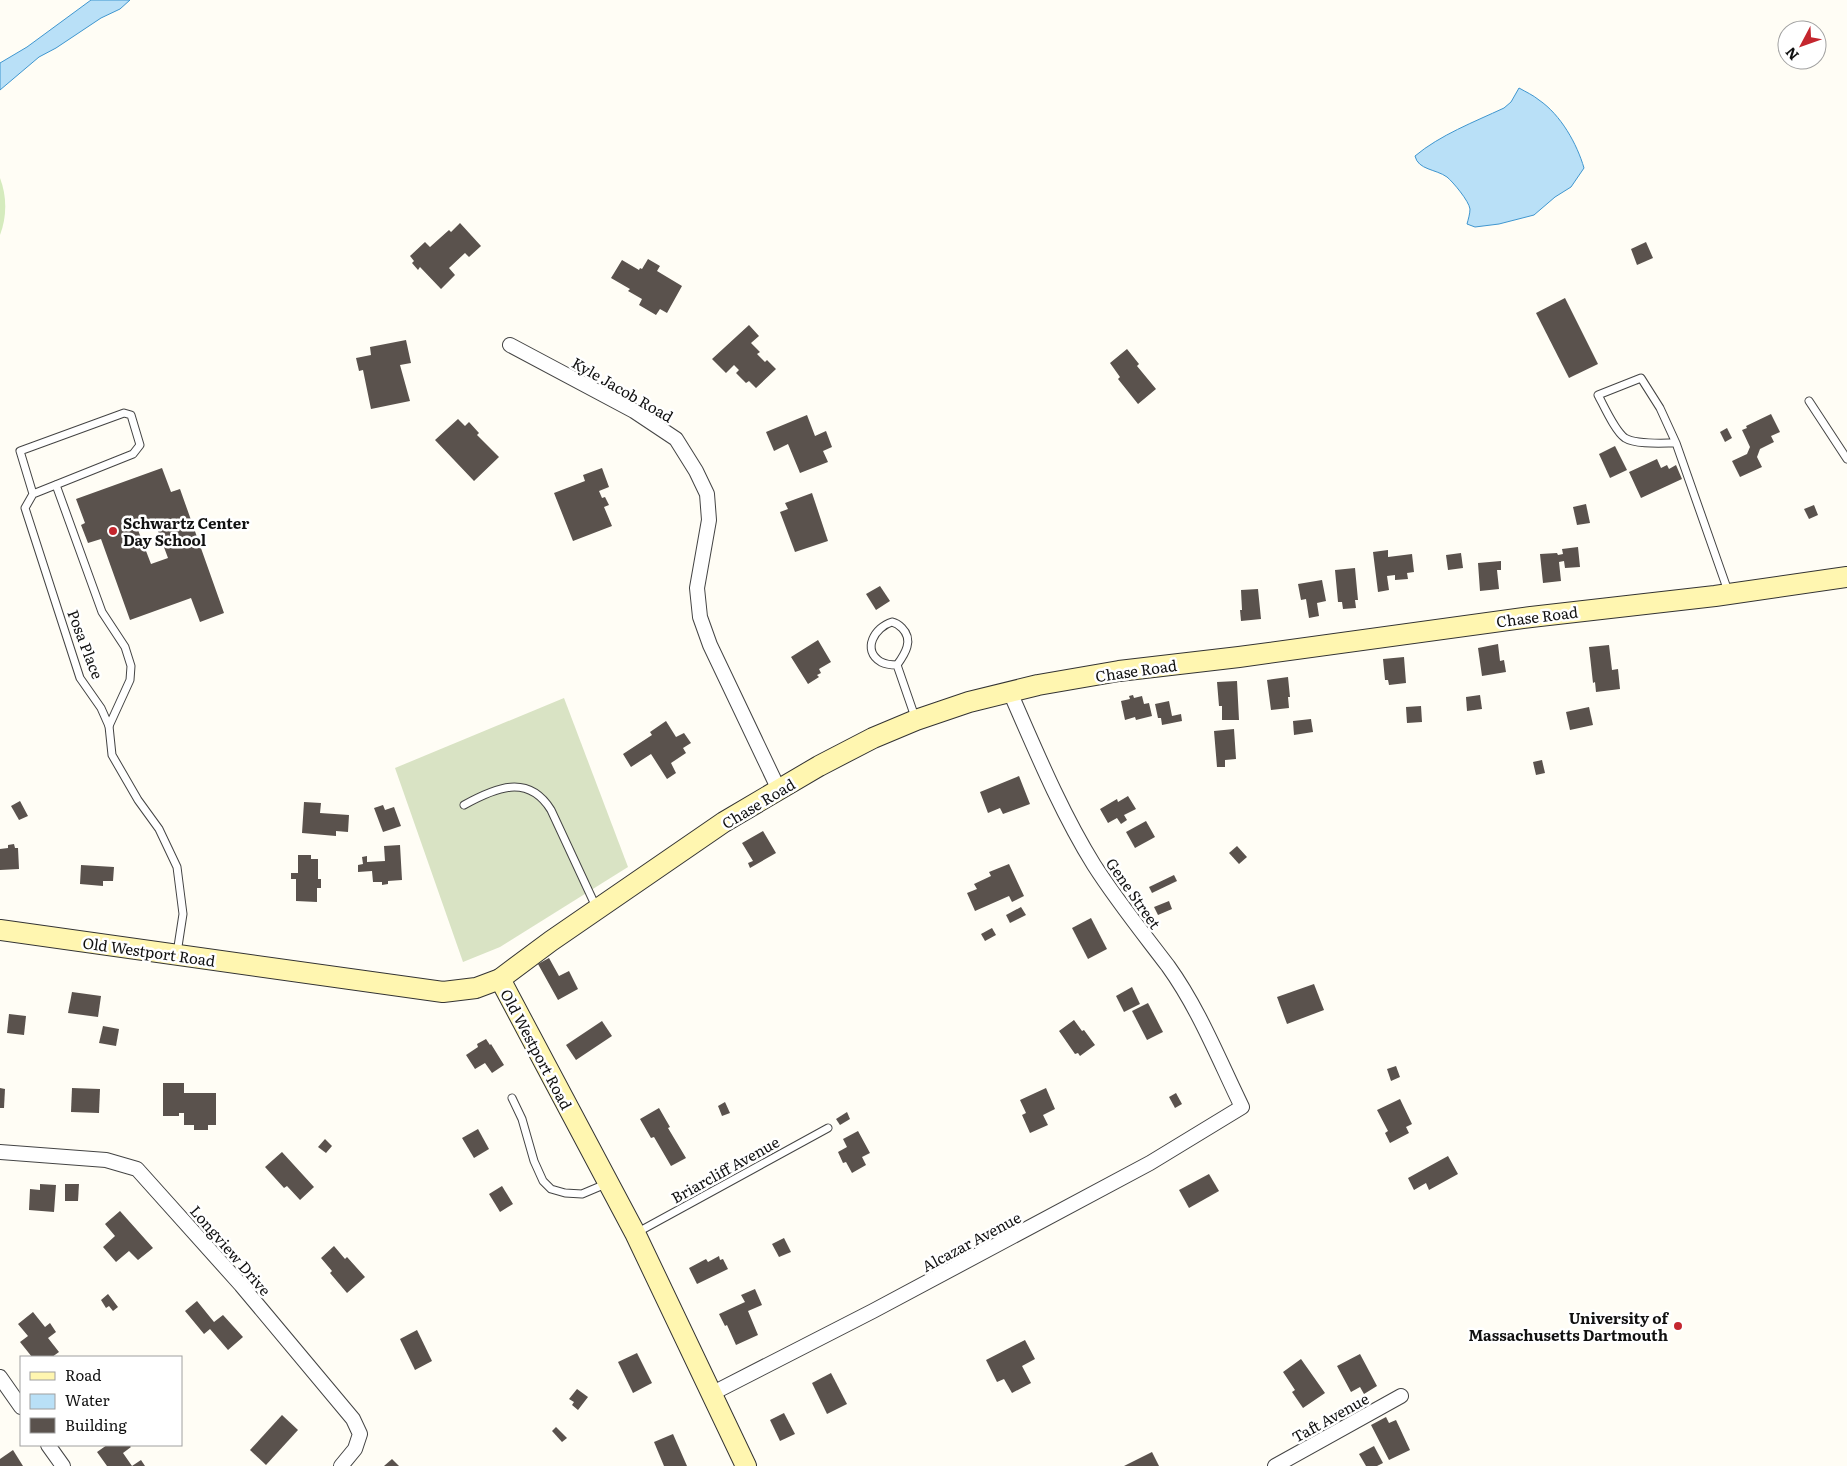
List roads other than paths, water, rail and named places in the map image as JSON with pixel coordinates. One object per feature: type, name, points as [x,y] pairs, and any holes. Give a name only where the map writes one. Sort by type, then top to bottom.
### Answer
[{"type":"street","name":"Kyle Jacob Road","points":[[510,345],[634,411],[676,439],[696,471],[707,494],[709,520],[697,588],[700,618],[710,645],[779,790]]},
{"type":"street","name":"Chase Road","points":[[500,979],[551,940],[724,822],[850,750],[916,720],[969,702],[1038,685],[1119,671],[1239,657],[1541,616],[1729,594],[1847,577]]},
{"type":"street","name":"Gene Street","points":[[1010,692],[1048,778],[1094,865],[1131,920],[1168,967],[1199,1018],[1242,1107]]},
{"type":"street","name":"Old Westport Road","points":[[0,930],[443,992],[476,988],[500,979],[635,1233],[746,1466]]},
{"type":"street","name":"Alcazar Avenue","points":[[711,1394],[881,1307],[1150,1163],[1242,1107]]},
{"type":"street","name":"Longview Drive","points":[[0,1152],[106,1160],[137,1169],[241,1285],[353,1419],[360,1434],[355,1449],[341,1466]]},
{"type":"street","points":[[0,1377],[20,1407]]},
{"type":"street","name":"Taft Avenue","points":[[1274,1466],[1401,1396]]},
{"type":"street","points":[[49,1446],[63,1466]]},
{"type":"lane","points":[[1676,444],[1638,442],[1626,438],[1617,428],[1598,395],[1641,378],[1660,408],[1676,444],[1729,594]]},
{"type":"lane","points":[[1809,401],[1847,460]]},
{"type":"lane","points":[[124,413],[131,415],[140,445],[133,454],[56,485],[33,494],[20,450],[124,413]]},
{"type":"lane","points":[[56,485],[102,612],[125,647],[131,666],[130,680],[109,726]]},
{"type":"lane","name":"Posa Place","points":[[33,494],[25,508],[80,678],[100,708],[109,726],[112,755],[138,800],[159,829],[177,867],[183,914],[176,954]]},
{"type":"lane","points":[[892,622],[897,623],[905,631],[908,639],[905,653],[897,666],[879,660],[872,650],[871,644],[878,630],[892,622]]},
{"type":"lane","points":[[897,666],[916,720]]},
{"type":"lane","points":[[464,805],[491,790],[518,787],[528,789],[537,794],[551,810],[597,909]]},
{"type":"lane","points":[[512,1098],[522,1120],[542,1181],[551,1189],[565,1193],[582,1194],[608,1183]]},
{"type":"lane","name":"Briarcliff Avenue","points":[[635,1233],[828,1128]]},
{"type":"water","points":[[91,0],[130,0],[120,9],[101,18],[39,57],[0,90],[0,63],[27,47]]},
{"type":"water","points":[[1519,88],[1547,106],[1561,122],[1577,149],[1584,168],[1571,187],[1555,197],[1534,215],[1499,224],[1475,227],[1467,224],[1470,209],[1457,187],[1443,174],[1424,167],[1417,161],[1415,156],[1446,135],[1504,108],[1511,102]]},
{"type":"place","name":"Schwartz Center Day School","points":[[113,531]]},
{"type":"place","name":"University of Massachusetts Dartmouth","points":[[1678,1326]]}]
